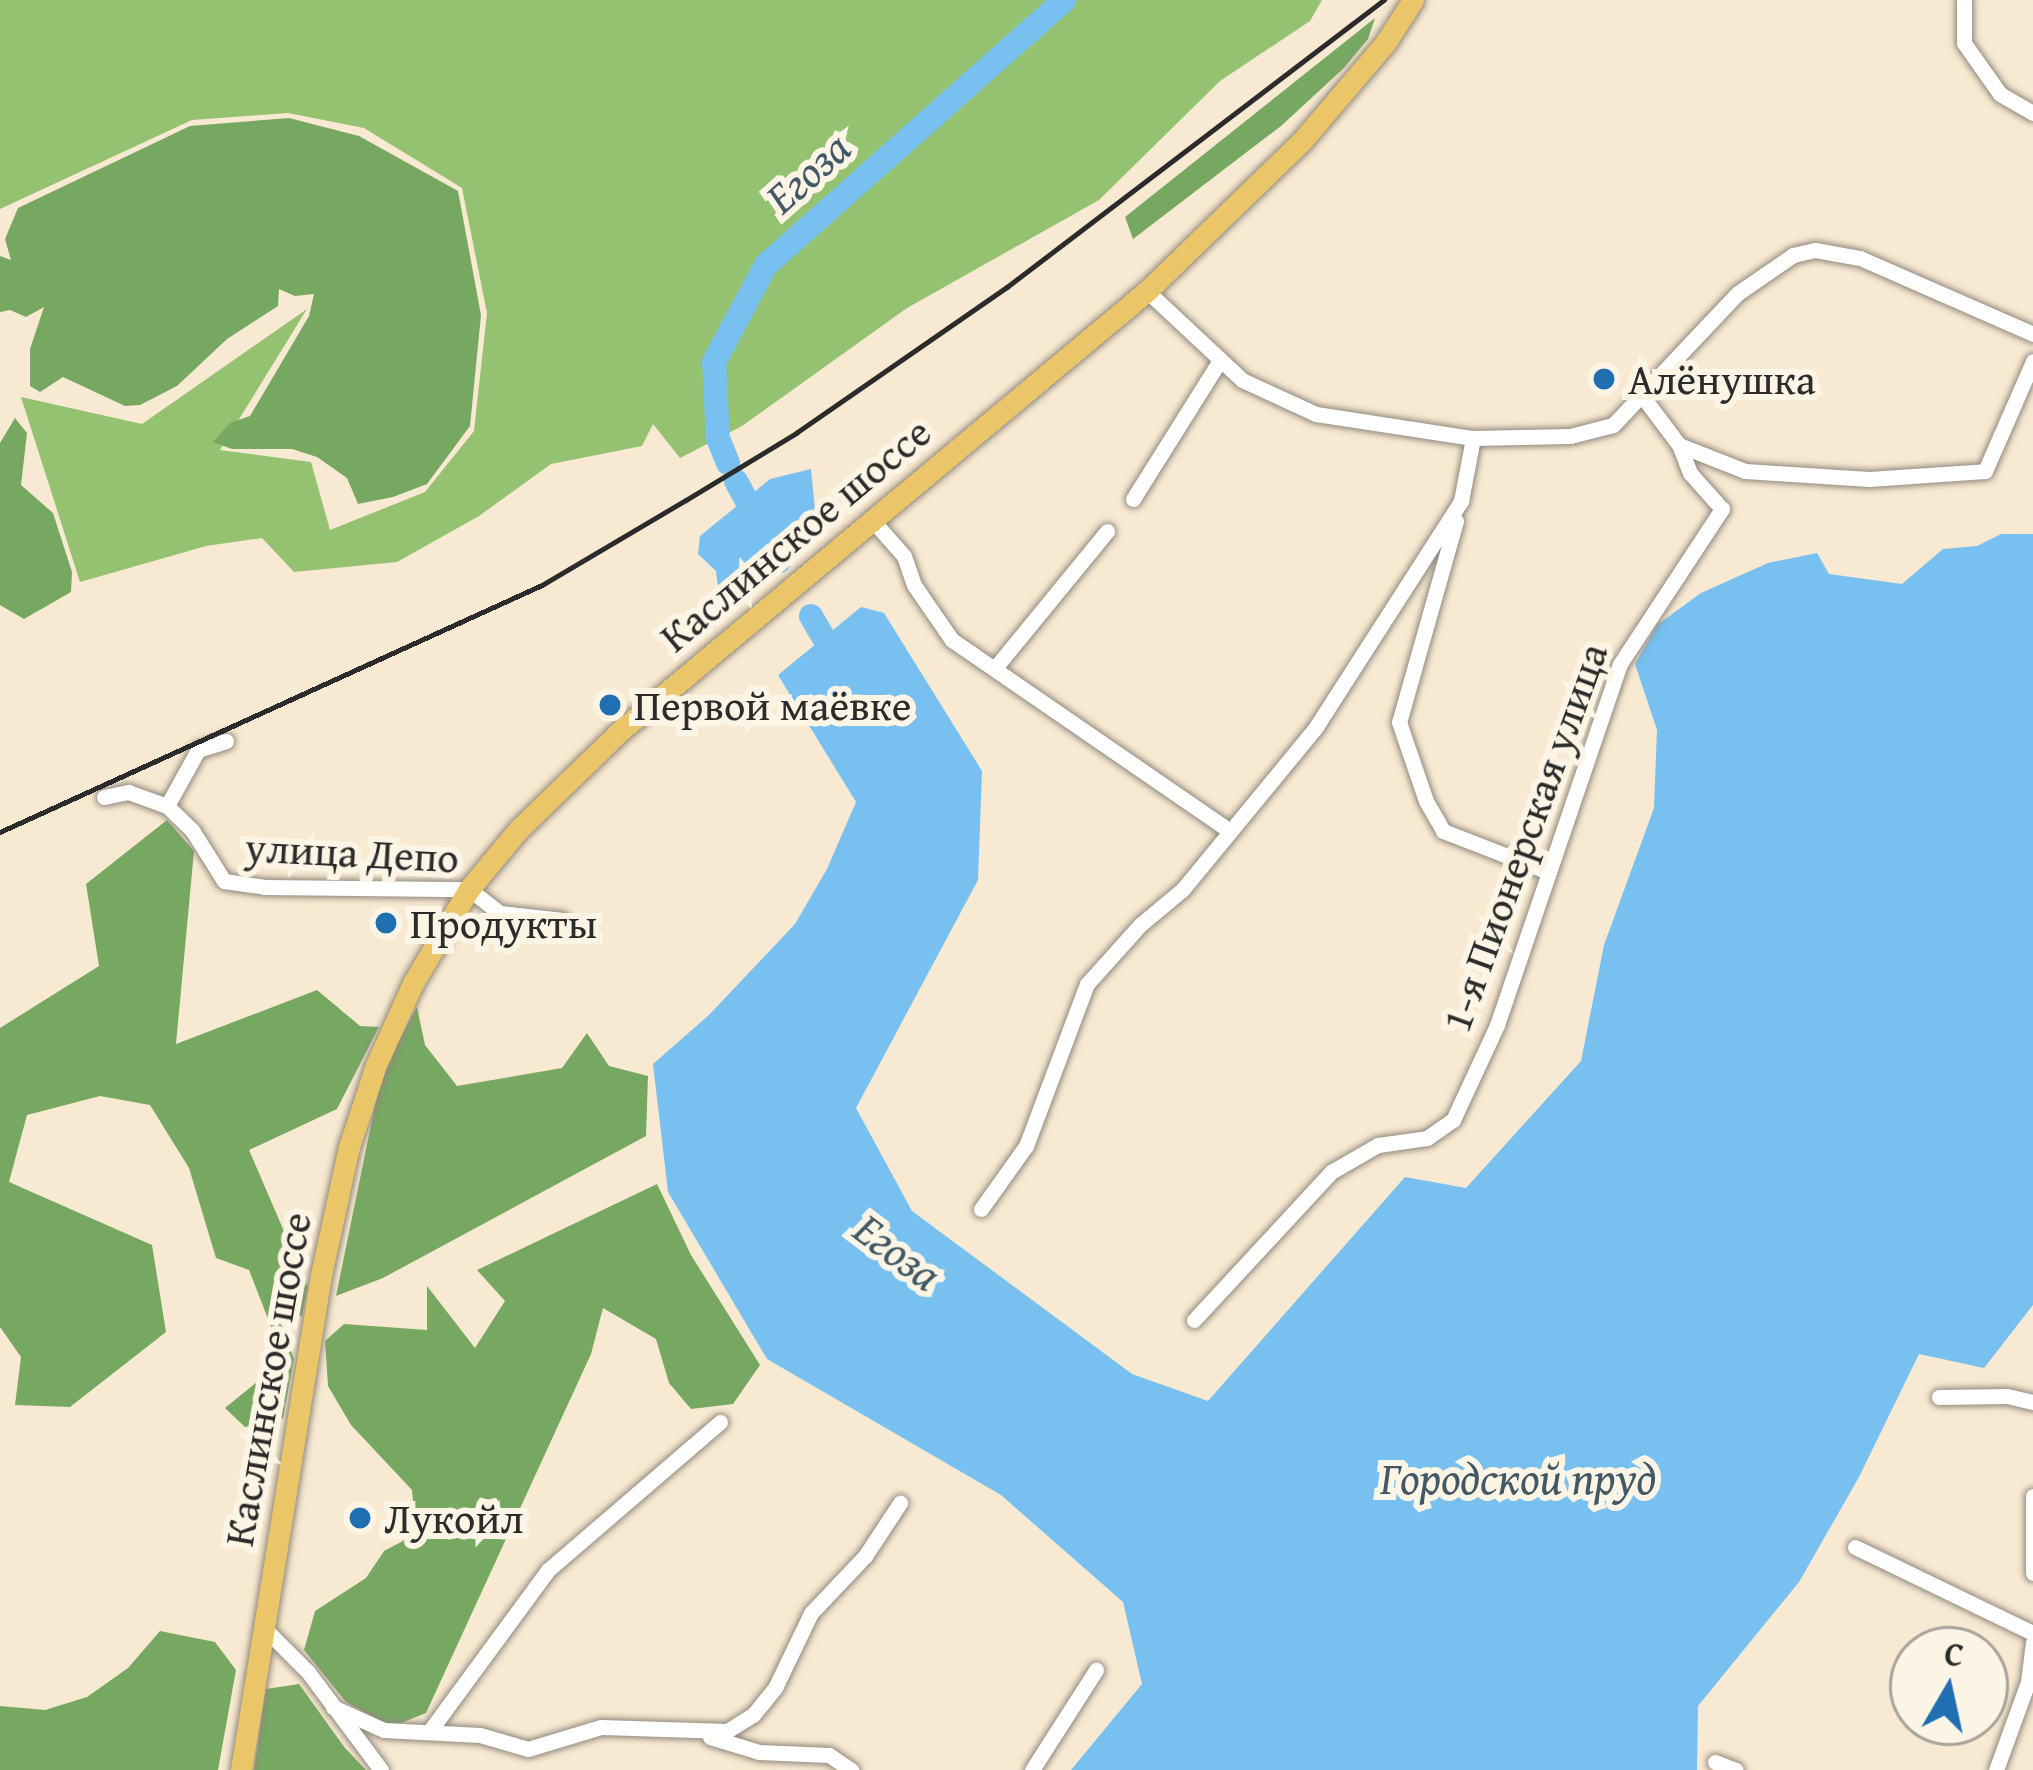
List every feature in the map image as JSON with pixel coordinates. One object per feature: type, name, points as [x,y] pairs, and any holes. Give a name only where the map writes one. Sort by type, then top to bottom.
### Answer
[{"type":"main road","name":"Каслинское шоссе","points":[[241,1770],[317,1297],[349,1147],[376,1065],[413,983],[469,889],[512,837],[620,732],[1148,291],[1301,142],[1387,42],[1413,0]]},
{"type":"street","points":[[1964,0],[1964,43],[2000,94],[2033,113]]},
{"type":"street","points":[[1148,291],[1243,380],[1316,414],[1473,438],[1570,436],[1613,425],[1738,293],[1792,255],[1815,250],[1860,258],[2033,334]]},
{"type":"street","points":[[1642,397],[1679,445],[1745,471],[1869,479],[1985,471],[2033,361]]},
{"type":"street","points":[[1133,499],[1219,362]]},
{"type":"street","points":[[1473,438],[1462,501],[1399,722],[1426,802],[1443,831],[1546,871]]},
{"type":"street","name":"1-я Пионерская улица","points":[[1194,1320],[1331,1172],[1378,1145],[1427,1138],[1453,1120],[1497,1025],[1620,664],[1722,509],[1690,473],[1679,445]]},
{"type":"street","points":[[981,1209],[1026,1146],[1087,984],[1140,925],[1184,890],[1228,830],[1316,728],[1462,501]]},
{"type":"street","points":[[874,522],[904,556],[914,585],[952,640],[1228,830]]},
{"type":"street","points":[[995,668],[1107,530]]},
{"type":"street","points":[[104,797],[128,792],[167,806],[198,750],[226,741]]},
{"type":"street","name":"улица Депо","points":[[167,806],[192,830],[224,881],[265,887],[469,889],[500,913],[563,920]]},
{"type":"street","points":[[1939,1397],[2008,1396],[2033,1402]]},
{"type":"street","points":[[429,1732],[548,1570],[720,1422]]},
{"type":"street","points":[[2033,1496],[2033,1573]]},
{"type":"street","points":[[701,1735],[727,1731],[753,1715],[775,1688],[811,1613],[865,1556],[900,1503]]},
{"type":"street","points":[[1855,1547],[2033,1633]]},
{"type":"street","points":[[265,1629],[381,1770]]},
{"type":"street","points":[[1996,1770],[2028,1682],[2033,1642]]},
{"type":"street","points":[[1032,1770],[1096,1670]]},
{"type":"street","points":[[333,1707],[384,1730],[480,1735],[528,1749],[601,1727],[701,1735],[759,1752],[829,1755],[851,1770]]},
{"type":"street","points":[[1715,1762],[1736,1770]]},
{"type":"green space","points":[[0,0],[1322,0],[1310,21],[1220,81],[1099,200],[907,308],[742,426],[680,458],[653,424],[642,446],[551,464],[479,516],[397,562],[294,572],[262,538],[206,546],[80,582],[21,397],[142,424],[307,309],[220,450],[311,462],[330,530],[425,492],[474,431],[487,313],[462,188],[364,128],[288,113],[192,120],[0,209]]},
{"type":"green space","points":[[1375,18],[1368,39],[1344,68],[1281,126],[1133,239],[1125,217]]},
{"type":"green space","points":[[289,118],[359,136],[458,191],[481,315],[470,426],[427,484],[393,497],[358,504],[347,478],[317,457],[292,449],[232,449],[213,442],[230,423],[250,416],[309,316],[314,294],[295,296],[279,289],[278,306],[227,339],[177,386],[140,405],[125,406],[63,377],[40,392],[30,386],[30,349],[44,307],[26,317],[10,310],[0,312],[0,256],[11,260],[5,239],[18,208],[190,126]]},
{"type":"green space","points":[[15,418],[27,433],[21,485],[53,513],[72,572],[71,592],[24,619],[0,605],[0,443]]},
{"type":"green space","points":[[167,820],[194,851],[176,1044],[317,990],[360,1026],[379,1027],[337,1109],[249,1150],[308,1287],[302,1316],[276,1311],[294,1359],[283,1418],[245,1427],[225,1408],[284,1360],[249,1270],[216,1258],[189,1168],[150,1105],[100,1096],[27,1115],[9,1182],[152,1245],[166,1332],[70,1407],[15,1405],[21,1357],[0,1327],[0,1028],[99,966],[86,884]]},
{"type":"green space","points":[[417,1007],[425,1045],[457,1086],[562,1068],[587,1033],[609,1066],[648,1076],[646,1136],[383,1278],[336,1296],[382,1071]]},
{"type":"green space","points":[[657,1184],[691,1255],[760,1365],[733,1404],[691,1409],[669,1383],[656,1339],[603,1308],[591,1354],[426,1713],[391,1727],[346,1702],[304,1650],[315,1611],[366,1578],[384,1551],[416,1534],[412,1490],[351,1425],[328,1386],[325,1341],[344,1324],[427,1330],[427,1286],[475,1348],[505,1301],[477,1270]]},
{"type":"green space","points":[[160,1631],[215,1642],[236,1670],[218,1770],[0,1770],[0,1706],[45,1710],[87,1697],[128,1668]]},
{"type":"green space","points":[[299,1684],[366,1770],[254,1770],[266,1689]]},
{"type":"water","points":[[811,469],[816,520],[728,590],[718,587],[716,571],[698,554],[700,536],[770,479]]},
{"type":"water","name":"Городской пруд","points":[[2001,534],[2033,534],[2033,1305],[1984,1368],[1919,1354],[1859,1477],[1799,1582],[1698,1706],[1697,1770],[1071,1770],[1142,1684],[1123,1602],[1001,1495],[767,1359],[668,1192],[653,1064],[709,1015],[795,924],[827,869],[856,802],[778,675],[861,607],[884,613],[982,771],[978,880],[856,1108],[912,1211],[1132,1374],[1208,1401],[1405,1177],[1466,1188],[1581,1061],[1604,945],[1654,808],[1657,730],[1635,664],[1657,625],[1701,593],[1768,563],[1817,553],[1829,574],[1902,584],[1943,549],[1977,546]]},
{"type":"waterway","name":"Егоза","points":[[728,463],[718,438],[714,362],[766,265],[1064,0]]},
{"type":"waterway","name":"Егоза","points":[[736,481],[779,561]]},
{"type":"waterway","name":"Егоза","points":[[811,616],[840,666]]},
{"type":"railway","points":[[0,832],[542,585],[686,500],[796,433],[1007,287],[1384,0]]},
{"type":"place","name":"Алёнушка","points":[[1604,379]]},
{"type":"place","name":"Первой маёвке","points":[[610,705]]},
{"type":"place","name":"Продукты","points":[[386,923]]},
{"type":"place","name":"Лукойл","points":[[360,1518]]}]
